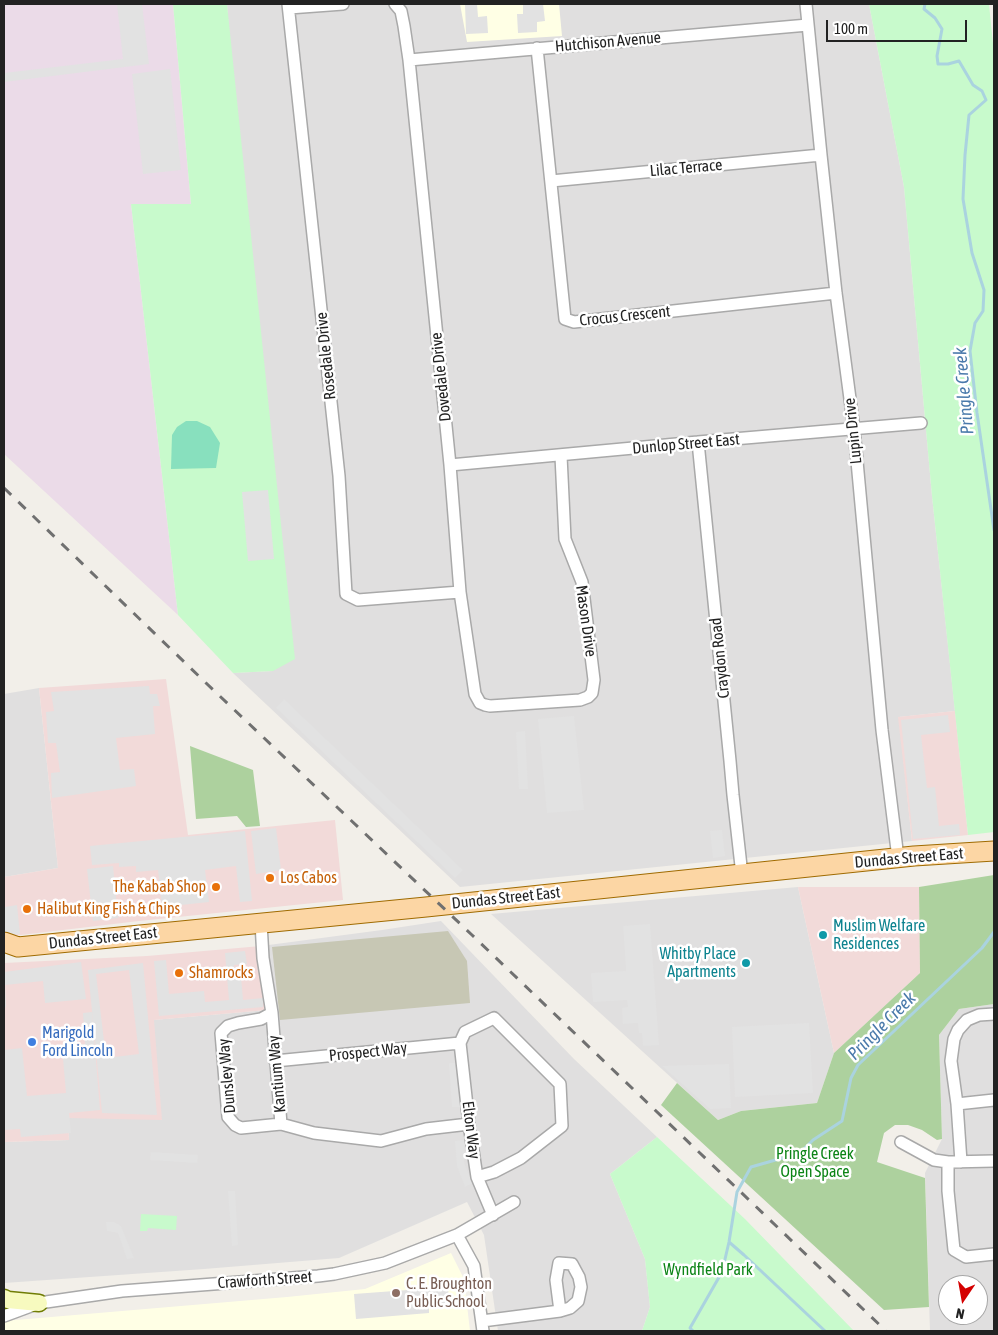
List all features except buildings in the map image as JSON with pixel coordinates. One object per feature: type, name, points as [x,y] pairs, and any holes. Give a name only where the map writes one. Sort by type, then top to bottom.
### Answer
[{"type":"main road","name":"Dundas Street East","points":[[8,950],[898,858],[994,851]]},
{"type":"main road","points":[[4,1298],[39,1303]]},
{"type":"street","points":[[289,6],[343,4]]},
{"type":"street","name":"Dovedale Drive","points":[[395,4],[401,11],[409,60],[450,465],[460,592],[476,698],[480,703],[490,706],[528,704]]},
{"type":"street","name":"Lupin Drive","points":[[806,4],[836,293],[854,429],[881,726],[898,858]]},
{"type":"street","name":"Rosedale Drive","points":[[289,6],[339,476],[346,594],[358,600],[460,592]]},
{"type":"street","name":"Hutchison Avenue","points":[[409,60],[808,25]]},
{"type":"street","name":"Crocus Crescent","points":[[537,48],[565,319],[574,322],[836,293]]},
{"type":"street","name":"Lilac Terrace","points":[[551,180],[821,155]]},
{"type":"street","name":"Dunlop Street East","points":[[450,465],[921,423]]},
{"type":"street","name":"Craydon Road","points":[[698,442],[742,875]]},
{"type":"street","name":"Mason Drive","points":[[528,704],[580,700],[588,697],[594,688],[582,582],[565,539],[561,456]]},
{"type":"street","name":"Kantium Way","points":[[261,923],[263,958],[272,1014],[281,1124],[314,1132],[381,1141],[426,1129],[469,1124]]},
{"type":"street","name":"Dunsley Way","points":[[272,1014],[262,1019],[228,1026],[221,1034],[228,1117],[241,1128],[281,1124]]},
{"type":"street","points":[[961,1162],[957,1104],[951,1062],[954,1039],[958,1030],[967,1020],[979,1015],[994,1014]]},
{"type":"street","points":[[460,1043],[465,1032],[494,1018],[560,1084],[562,1126],[521,1158],[494,1172],[477,1177]]},
{"type":"street","name":"Prospect Way","points":[[275,1061],[460,1043]]},
{"type":"street","name":"Elton Way","points":[[460,1043],[477,1177],[493,1214]]},
{"type":"street","points":[[957,1104],[994,1100]]},
{"type":"street","points":[[901,1142],[934,1160],[948,1162],[994,1161]]},
{"type":"street","points":[[948,1162],[948,1191],[954,1250],[966,1257],[994,1254]]},
{"type":"street","name":"Crawforth Street","points":[[4,1316],[39,1303],[122,1291],[334,1274],[384,1263],[457,1235],[514,1202]]},
{"type":"street","points":[[457,1235],[474,1266],[482,1326],[560,1311]]},
{"type":"shaded area","points":[[4,4],[173,4],[191,204],[131,204],[178,615],[4,454]]},
{"type":"shaded area","points":[[117,4],[142,4],[149,64],[4,82],[4,73],[123,59]]},
{"type":"shaded area","points":[[227,4],[869,4],[904,187],[932,496],[955,711],[899,717],[912,841],[460,887],[233,673],[273,671]]},
{"type":"shaded area","points":[[460,4],[559,4],[562,36],[467,42]]},
{"type":"shaded area","points":[[465,4],[477,4],[478,17],[487,16],[488,33],[466,34]]},
{"type":"shaded area","points":[[523,4],[543,4],[545,21],[537,22],[537,32],[518,33],[517,14],[523,14]]},
{"type":"shaded area","points":[[170,69],[181,170],[143,174],[132,74]]},
{"type":"shaded area","points":[[268,490],[274,559],[248,561],[242,492]]},
{"type":"shaded area","points":[[166,679],[188,835],[335,820],[343,900],[4,937],[4,877],[58,868],[39,688]]},
{"type":"shaded area","points":[[149,686],[150,694],[157,694],[160,706],[153,706],[155,734],[116,738],[120,770],[134,769],[136,786],[52,798],[51,773],[60,772],[56,743],[48,743],[46,712],[54,711],[51,692]]},
{"type":"shaded area","points":[[39,688],[58,868],[4,877],[4,694]]},
{"type":"shaded area","points":[[284,699],[463,870],[455,878],[276,708]]},
{"type":"shaded area","points":[[955,711],[968,835],[912,841],[898,717]]},
{"type":"shaded area","points":[[948,715],[950,732],[921,735],[927,788],[935,787],[939,826],[959,824],[960,835],[913,839],[901,720]]},
{"type":"shaded area","points":[[574,716],[584,810],[547,813],[538,719]]},
{"type":"shaded area","points":[[525,731],[528,789],[519,789],[516,732]]},
{"type":"shaded area","points":[[276,828],[281,870],[256,874],[251,831]]},
{"type":"shaded area","points":[[722,830],[725,856],[713,858],[710,831]]},
{"type":"shaded area","points":[[245,831],[252,901],[240,902],[236,866],[205,870],[209,902],[162,907],[158,870],[136,872],[136,866],[119,867],[119,863],[92,865],[90,846]]},
{"type":"shaded area","points":[[113,866],[118,918],[93,921],[87,869]]},
{"type":"shaded area","points":[[798,887],[834,1053],[817,1103],[741,1111],[718,1120],[491,914]]},
{"type":"shaded area","points":[[798,887],[919,887],[920,973],[834,1053]]},
{"type":"shaded area","points":[[4,897],[5,907],[17,905],[20,934],[4,935]]},
{"type":"shaded area","points":[[441,921],[574,1059],[657,1137],[610,1174],[645,1259],[650,1307],[642,1331],[498,1331],[484,1235],[467,1202],[339,1258],[4,1283],[4,1142],[69,1140],[67,1118],[153,1020],[267,1010],[261,946]]},
{"type":"shaded area","points":[[650,924],[659,1045],[643,1046],[642,1033],[639,1033],[638,1023],[623,1024],[622,1008],[628,1007],[627,1000],[593,1002],[591,973],[626,971],[623,926]]},
{"type":"shaded area","points":[[448,931],[467,961],[470,1003],[280,1020],[272,947]]},
{"type":"shaded area","points":[[261,946],[267,1010],[154,1020],[162,1120],[68,1118],[69,1140],[4,1142],[4,963],[147,956]]},
{"type":"shaded area","points":[[245,951],[247,964],[234,965],[235,977],[241,977],[243,1000],[263,998],[263,1007],[159,1016],[154,961],[166,960],[169,994],[204,991],[205,1002],[229,1000],[225,953]]},
{"type":"shaded area","points":[[81,962],[86,999],[45,1003],[43,981],[5,985],[6,1007],[4,1007],[4,972]]},
{"type":"shaded area","points":[[143,963],[157,1115],[102,1113],[88,970]],"holes":[[[129,970],[139,1054],[106,1058],[96,974]]]},
{"type":"shaded area","points":[[994,1004],[994,1331],[930,1331],[925,1173],[942,1139],[939,1035],[959,1009]]},
{"type":"shaded area","points":[[92,1012],[100,1110],[69,1113],[71,1133],[21,1137],[20,1129],[4,1130],[4,1050],[22,1048],[27,1096],[66,1093],[62,1047],[85,1044],[83,1013]]},
{"type":"shaded area","points":[[809,1023],[813,1093],[735,1097],[732,1027]]},
{"type":"shaded area","points":[[449,1063],[457,1063],[460,1107],[452,1107]]},
{"type":"shaded area","points":[[729,1064],[731,1108],[710,1109],[662,1066]]},
{"type":"shaded area","points":[[464,1140],[464,1162],[472,1183],[465,1187],[457,1166],[455,1141]]},
{"type":"shaded area","points":[[151,1152],[198,1155],[197,1163],[150,1160]]},
{"type":"shaded area","points":[[228,1191],[235,1191],[238,1245],[232,1246]]},
{"type":"shaded area","points":[[106,1222],[114,1222],[121,1226],[134,1258],[127,1259],[118,1233],[107,1231]]},
{"type":"shaded area","points":[[451,1253],[464,1279],[470,1331],[4,1331],[4,1321],[365,1289]]},
{"type":"shaded area","points":[[448,1287],[449,1303],[429,1305],[429,1313],[356,1319],[354,1294]]},
{"type":"green space","points":[[173,4],[227,4],[295,659],[273,671],[233,673],[178,615],[131,204],[191,204]]},
{"type":"green space","points":[[869,4],[989,4],[994,54],[994,832],[968,835],[932,496],[904,187]]},
{"type":"green space","points":[[186,421],[197,421],[210,427],[220,443],[216,468],[171,469],[172,435],[177,427]]},
{"type":"green space","points":[[190,746],[253,770],[260,826],[246,827],[237,816],[196,819]]},
{"type":"green space","name":"Pringle Creek Open Space","points":[[994,875],[994,1004],[959,1009],[939,1035],[942,1139],[937,1140],[922,1130],[908,1125],[895,1125],[884,1133],[877,1162],[925,1178],[929,1307],[884,1310],[661,1105],[677,1083],[718,1120],[741,1111],[817,1103],[834,1053],[920,973],[919,887]]},
{"type":"green space","name":"Wyndfield Park","points":[[657,1137],[745,1219],[854,1331],[642,1331],[650,1307],[645,1259],[610,1174]]},
{"type":"green space","points":[[141,1214],[177,1216],[176,1230],[148,1228],[147,1231],[140,1231]]},
{"type":"waterway","name":"Pringle Creek","points":[[925,4],[924,9],[935,18],[942,29],[937,56],[938,64],[959,61],[973,85],[982,91],[986,100],[969,115],[963,199],[972,253],[984,290],[983,311],[975,323],[970,351],[994,530]]},
{"type":"waterway","name":"Pringle Creek","points":[[693,1331],[690,1328],[722,1272],[737,1192],[751,1167],[800,1153],[813,1140],[842,1121],[851,1078],[858,1065],[982,948],[994,932]]},
{"type":"waterway","points":[[729,1242],[825,1331]]},
{"type":"railway","points":[[4,488],[886,1331]]},
{"type":"place","name":"Los Cabos","points":[[270,878]]},
{"type":"place","name":"The Kabab Shop","points":[[216,887]]},
{"type":"place","name":"Halibut King Fish & Chips","points":[[27,909]]},
{"type":"place","name":"Muslim Welfare Residences","points":[[823,935]]},
{"type":"place","name":"Whitby Place Apartments","points":[[746,963]]},
{"type":"place","name":"Shamrocks","points":[[179,973]]},
{"type":"place","name":"Marigold Ford Lincoln","points":[[32,1042]]},
{"type":"place","name":"C. E. Broughton Public School","points":[[396,1293]]}]
